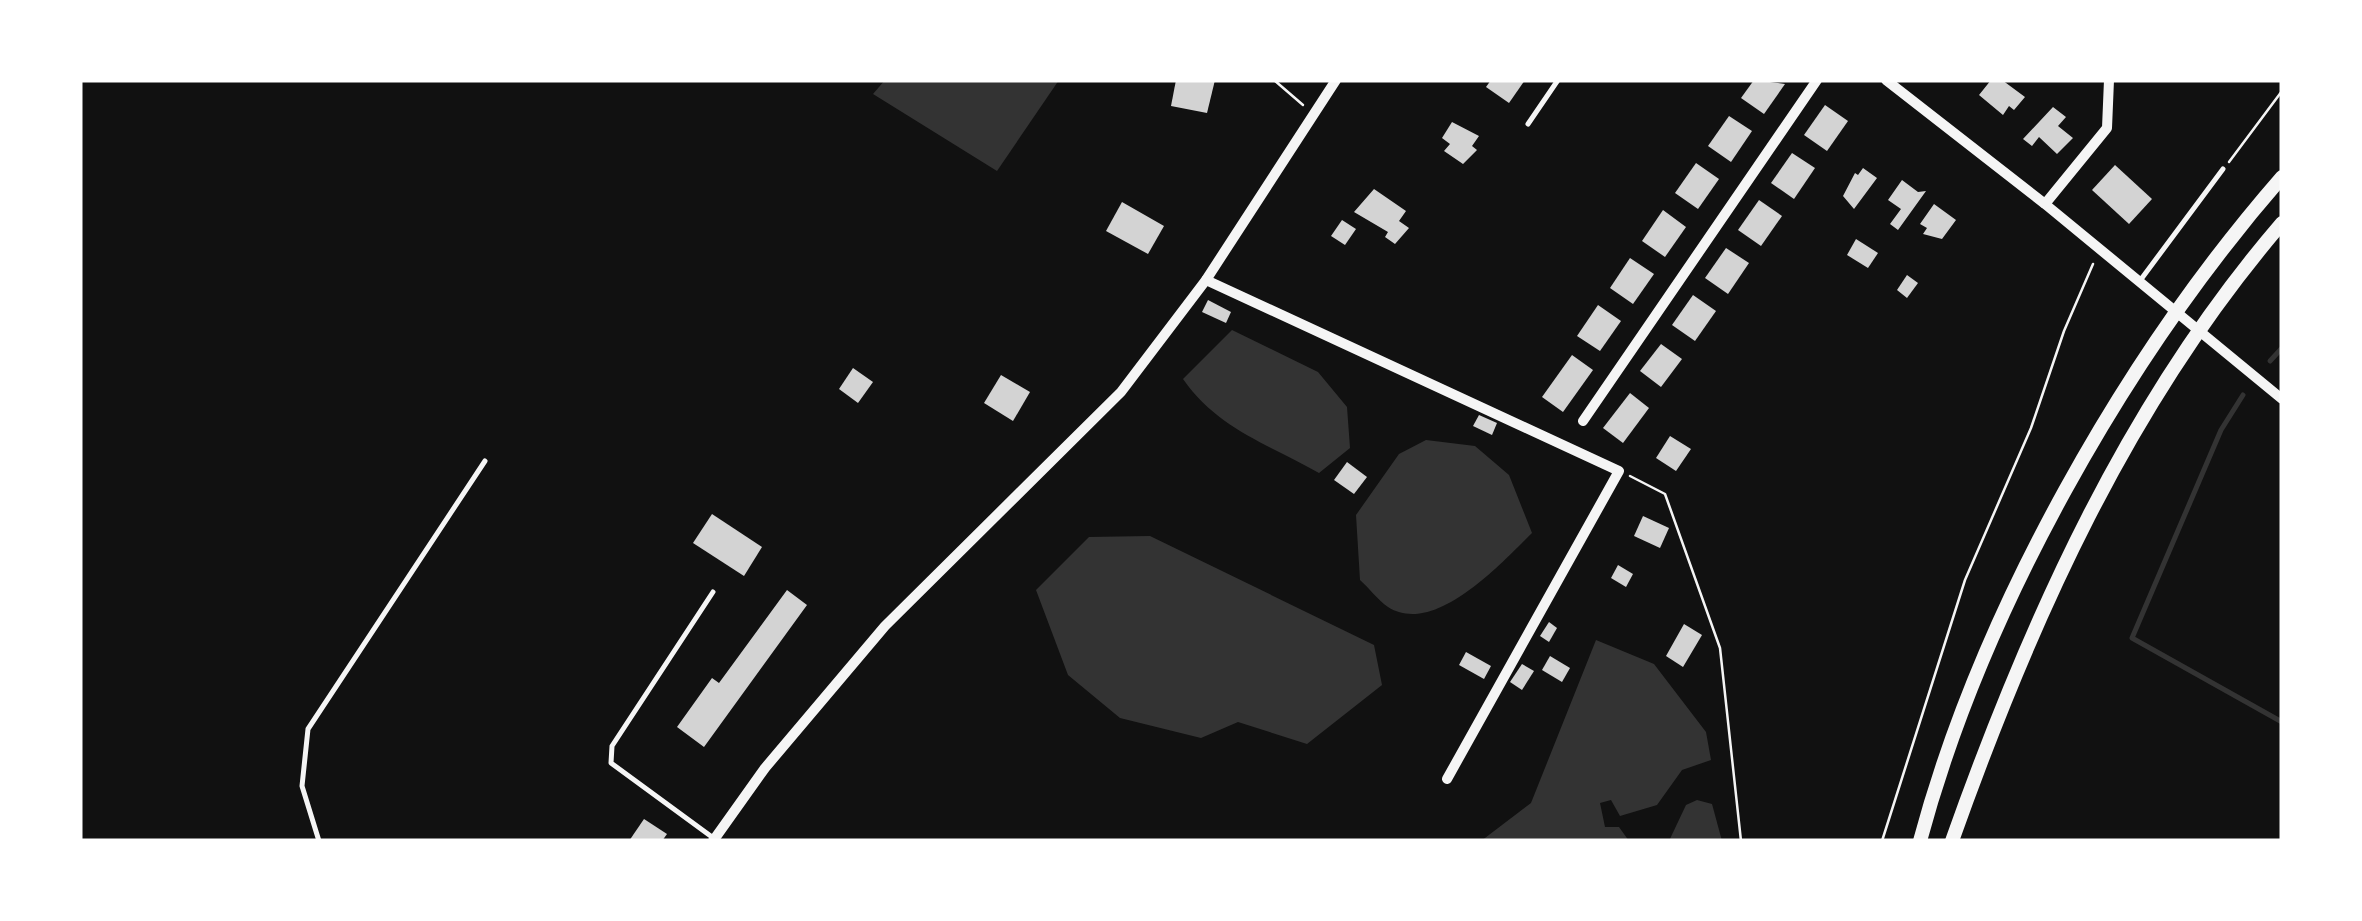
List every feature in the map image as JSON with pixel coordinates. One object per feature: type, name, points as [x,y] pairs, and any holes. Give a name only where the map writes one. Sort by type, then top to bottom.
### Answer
[{"type":"main road","points":[[1920,841],[1970,692],[2016,592],[2092,446],[2141,364],[2207,270],[2282,177]]},
{"type":"main road","points":[[1952,841],[2000,705],[2056,580],[2166,382],[2282,223]]},
{"type":"street","points":[[714,840],[766,768],[859,656],[1121,392],[1206,280],[1336,80]]},
{"type":"street","points":[[1583,422],[1817,80]]},
{"type":"street","points":[[1886,80],[2045,204],[2282,400]]},
{"type":"street","points":[[2045,204],[2106,128],[2109,80]]},
{"type":"street","points":[[1206,280],[1620,471],[1446,779]]},
{"type":"lane","points":[[1528,124],[1558,80]]},
{"type":"lane","points":[[2139,282],[2224,169]]},
{"type":"lane","points":[[319,841],[302,786],[308,730],[485,461]]},
{"type":"lane","points":[[713,592],[612,746],[611,763],[714,840]]},
{"type":"path","points":[[1274,80],[1304,106]]},
{"type":"path","points":[[2224,169],[2282,91]]},
{"type":"path","points":[[1882,841],[1965,580],[2032,428],[2084,280],[2102,251]]},
{"type":"path","points":[[1620,471],[1664,494],[1703,594],[1720,648],[1741,841]]},
{"type":"shaded area","points":[[885,80],[1059,80],[997,171],[873,94]]},
{"type":"shaded area","points":[[1232,330],[1318,372],[1347,407],[1350,448],[1319,473],[1228,423],[1183,379]]},
{"type":"shaded area","points":[[1426,440],[1475,446],[1509,475],[1532,533],[1466,592],[1426,612],[1406,614],[1388,607],[1360,580],[1356,515],[1399,454]]},
{"type":"shaded area","points":[[1150,536],[1374,645],[1382,685],[1307,744],[1238,722],[1201,738],[1120,718],[1068,675],[1036,590],[1089,537]]},
{"type":"shaded area","points":[[1596,640],[1654,664],[1706,732],[1711,760],[1682,770],[1657,805],[1620,816],[1611,800],[1600,803],[1605,827],[1619,827],[1629,841],[1481,841],[1531,803]]},
{"type":"shaded area","points":[[1697,800],[1712,804],[1722,841],[1669,841],[1686,805]]},
{"type":"building","points":[[1176,80],[1215,80],[1207,113],[1171,106]]},
{"type":"building","points":[[1491,80],[1525,80],[1509,103],[1486,87]]},
{"type":"building","points":[[1754,80],[1785,84],[1764,114],[1741,98]]},
{"type":"building","points":[[1991,80],[2002,80],[2025,97],[2014,110],[2009,106],[2003,115],[1979,95]]},
{"type":"building","points":[[1825,105],[1848,121],[1827,151],[1804,135]]},
{"type":"building","points":[[2053,107],[2066,117],[2058,126],[2073,138],[2057,154],[2039,137],[2032,146],[2023,139]]},
{"type":"building","points":[[1729,116],[1752,131],[1731,162],[1708,146]]},
{"type":"building","points":[[1452,122],[1479,136],[1472,146],[1477,150],[1463,164],[1444,151],[1450,144],[1442,138]]},
{"type":"building","points":[[1792,153],[1815,168],[1794,199],[1771,183]]},
{"type":"building","points":[[1696,163],[1719,179],[1698,209],[1675,193]]},
{"type":"building","points":[[2115,165],[2152,199],[2129,224],[2092,190]]},
{"type":"building","points":[[1863,168],[1877,178],[1854,209],[1843,196],[1855,173],[1858,175]]},
{"type":"building","points":[[1902,180],[1918,192],[1926,191],[1898,230],[1890,224],[1901,209],[1888,200]]},
{"type":"building","points":[[1374,189],[1406,211],[1399,221],[1409,228],[1395,244],[1385,237],[1388,232],[1354,212]]},
{"type":"building","points":[[1759,200],[1782,216],[1761,246],[1738,230]]},
{"type":"building","points":[[1122,202],[1164,226],[1148,254],[1106,231]]},
{"type":"building","points":[[1934,204],[1956,220],[1942,239],[1923,234],[1927,228],[1920,224]]},
{"type":"building","points":[[1663,210],[1686,227],[1665,257],[1642,241]]},
{"type":"building","points":[[1342,220],[1356,229],[1345,245],[1331,236]]},
{"type":"building","points":[[1856,239],[1878,253],[1868,268],[1847,255]]},
{"type":"building","points":[[1726,248],[1749,263],[1728,294],[1705,278]]},
{"type":"building","points":[[1630,258],[1654,274],[1633,304],[1610,288]]},
{"type":"building","points":[[1907,275],[1918,283],[1907,298],[1897,290]]},
{"type":"building","points":[[1693,295],[1716,311],[1695,341],[1672,325]]},
{"type":"building","points":[[1208,300],[1231,312],[1226,323],[1202,312]]},
{"type":"building","points":[[1598,305],[1621,321],[1600,351],[1577,336]]},
{"type":"building","points":[[1661,344],[1682,359],[1661,387],[1640,371]]},
{"type":"building","points":[[1572,355],[1593,370],[1563,412],[1542,397]]},
{"type":"building","points":[[853,368],[873,382],[858,403],[839,389]]},
{"type":"building","points":[[1001,375],[1030,392],[1013,421],[984,403]]},
{"type":"building","points":[[1630,393],[1649,408],[1623,443],[1603,428]]},
{"type":"building","points":[[1479,415],[1497,423],[1492,435],[1473,426]]},
{"type":"building","points":[[1670,436],[1691,449],[1676,471],[1656,458]]},
{"type":"building","points":[[1347,462],[1367,477],[1354,494],[1334,480]]},
{"type":"building","points":[[712,514],[762,547],[744,576],[693,543]]},
{"type":"building","points":[[1643,516],[1669,528],[1660,548],[1634,536]]},
{"type":"building","points":[[1618,565],[1633,574],[1626,587],[1611,578]]},
{"type":"building","points":[[787,590],[807,605],[704,747],[677,727],[712,678],[719,683]]},
{"type":"building","points":[[1549,622],[1557,628],[1549,642],[1540,636]]},
{"type":"building","points":[[1684,624],[1702,635],[1683,667],[1666,656]]},
{"type":"building","points":[[1466,652],[1491,666],[1484,679],[1459,665]]},
{"type":"building","points":[[1550,656],[1570,668],[1562,682],[1542,670]]},
{"type":"building","points":[[1522,664],[1534,671],[1522,690],[1510,682]]},
{"type":"building","points":[[644,819],[667,834],[662,841],[629,841]]},
{"type":"waterway","points":[[2270,361],[2282,348]]},
{"type":"waterway","points":[[2243,395],[2221,430],[2132,638],[2282,722]]}]
